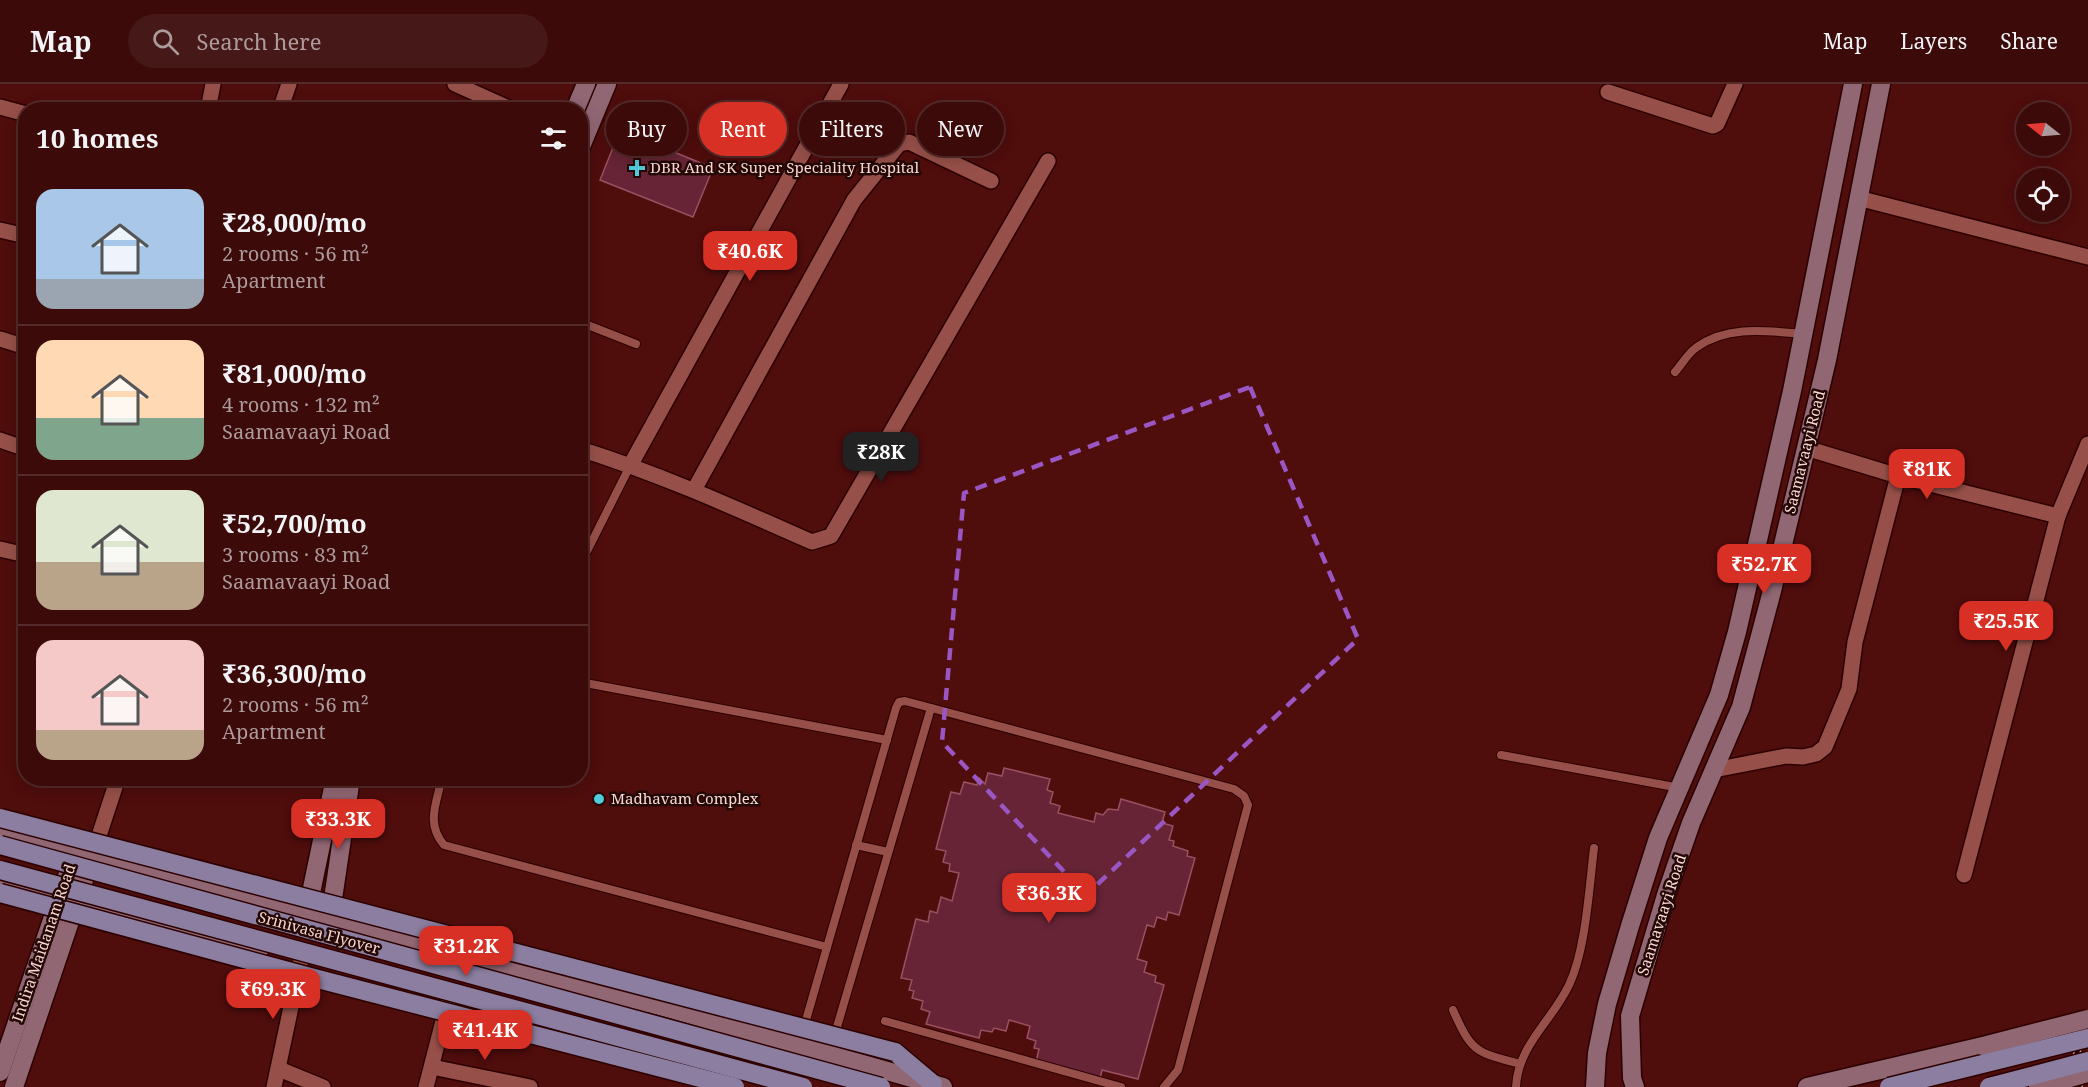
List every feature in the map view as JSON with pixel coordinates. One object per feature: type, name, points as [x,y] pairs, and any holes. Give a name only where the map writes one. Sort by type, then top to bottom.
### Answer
[{"type":"main road","points":[[0,818],[895,1052],[938,1086]]},
{"type":"main road","name":"Srinivasa Flyover","points":[[0,845],[881,1087]]},
{"type":"main road","name":"Srinivasa Flyover","points":[[0,870],[803,1087]]},
{"type":"main road","points":[[0,893],[348,988],[735,1087]]},
{"type":"main road","points":[[1889,1087],[2088,1038]]},
{"type":"main road","points":[[1989,1087],[2088,1061]]},
{"type":"street","points":[[210,102],[213,84]]},
{"type":"street","points":[[283,102],[290,84]]},
{"type":"street","points":[[455,84],[495,102]]},
{"type":"street","points":[[578,102],[586,84]]},
{"type":"street","points":[[588,129],[607,84]]},
{"type":"street","points":[[631,464],[841,84]]},
{"type":"street","points":[[1608,92],[1713,126],[1717,124],[1735,84]]},
{"type":"street","name":"Saamavaayi Road","points":[[1595,1087],[1597,1053],[1607,1004],[1630,926],[1658,838],[1681,789],[1719,695],[1737,632],[1803,334],[1853,84]]},
{"type":"street","name":"Saamavaayi Road","points":[[1635,1087],[1632,1078],[1630,1016],[1666,895],[1691,824],[1741,707],[1827,360],[1881,84]]},
{"type":"street","points":[[0,106],[18,112]]},
{"type":"street","points":[[694,490],[854,200],[899,144],[909,142],[991,181]]},
{"type":"street","points":[[588,451],[631,464],[812,542],[831,536],[1048,160]]},
{"type":"street","points":[[1858,198],[2088,257]]},
{"type":"street","points":[[0,230],[18,234]]},
{"type":"street","points":[[0,339],[18,345]]},
{"type":"street","points":[[0,440],[18,446]]},
{"type":"street","points":[[1964,875],[2058,516],[2088,444]]},
{"type":"street","points":[[1806,448],[1898,476],[2058,516]]},
{"type":"street","points":[[1714,770],[1786,756],[1803,757],[1816,754],[1825,747],[1849,689],[1855,642],[1898,476]]},
{"type":"street","points":[[0,549],[18,553]]},
{"type":"street","points":[[85,849],[114,786]]},
{"type":"street","points":[[307,914],[333,786]]},
{"type":"street","points":[[330,921],[350,786]]},
{"type":"street","points":[[0,828],[85,849],[425,948],[660,1006],[938,1086]]},
{"type":"street","name":"Indira Maidanam Road","points":[[0,1072],[68,899],[85,849]]},
{"type":"street","points":[[0,880],[449,998],[775,1087]]},
{"type":"street","points":[[14,1087],[68,899]]},
{"type":"street","points":[[274,1087],[302,960]]},
{"type":"street","points":[[426,1087],[449,998]]},
{"type":"street","points":[[1807,1087],[1983,1046],[2088,1018]]},
{"type":"street","points":[[432,1066],[530,1087]]},
{"type":"street","points":[[279,1069],[323,1087]]},
{"type":"street","points":[[2038,1087],[2088,1073]]},
{"type":"lane","points":[[588,324],[636,344]]},
{"type":"lane","points":[[1675,372],[1695,348],[1738,330],[1803,334]]},
{"type":"lane","points":[[588,549],[631,464]]},
{"type":"lane","points":[[588,684],[887,740]]},
{"type":"lane","points":[[798,1046],[887,740],[899,702],[905,701],[1234,789],[1244,796],[1248,805],[1178,1070],[1164,1087]]},
{"type":"lane","points":[[829,1055],[931,708]]},
{"type":"lane","points":[[1502,755],[1681,789]]},
{"type":"lane","points":[[440,786],[432,822],[436,836],[444,845],[827,947]]},
{"type":"lane","points":[[856,845],[888,852]]},
{"type":"lane","points":[[1516,1087],[1520,1064],[1531,1041],[1569,985],[1587,912],[1594,848]]},
{"type":"lane","points":[[1453,1010],[1466,1039],[1473,1048],[1485,1055],[1520,1064]]},
{"type":"lane","points":[[885,1021],[1121,1087]]},
{"type":"highlighted area","points":[[1250,387],[1358,639],[1086,895],[942,742],[964,493]]},
{"type":"building","points":[[610,156],[684,156],[713,168],[693,217],[600,180]]},
{"type":"building","points":[[1004,768],[1050,779],[1047,790],[1053,792],[1050,803],[1060,806],[1058,813],[1094,822],[1096,813],[1103,815],[1108,809],[1118,810],[1121,799],[1165,812],[1162,823],[1173,826],[1169,840],[1174,841],[1173,846],[1188,851],[1187,856],[1195,858],[1179,915],[1168,912],[1166,920],[1157,917],[1154,927],[1147,925],[1137,959],[1147,962],[1144,972],[1156,976],[1155,982],[1164,985],[1138,1079],[1102,1070],[1100,1079],[1036,1062],[1039,1049],[1034,1048],[1036,1041],[1027,1038],[1030,1026],[1009,1020],[1006,1031],[994,1028],[992,1032],[981,1030],[979,1038],[926,1024],[930,1012],[921,1009],[923,1001],[912,998],[914,991],[909,990],[912,980],[901,978],[916,919],[928,922],[930,911],[937,913],[941,897],[952,901],[959,873],[949,871],[950,864],[943,862],[946,851],[936,849],[951,792],[960,794],[964,782],[977,785],[979,778],[985,784],[988,773],[1002,776]]},
{"type":"railway","points":[[2066,1087],[2088,1018]]},
{"type":"railway","points":[[2079,1087],[2088,1059]]},
{"type":"place","name":"DBR And SK Super Speciality Hospital","points":[[637,168]]},
{"type":"place","name":"Madhavam Complex","points":[[599,799]]}]
